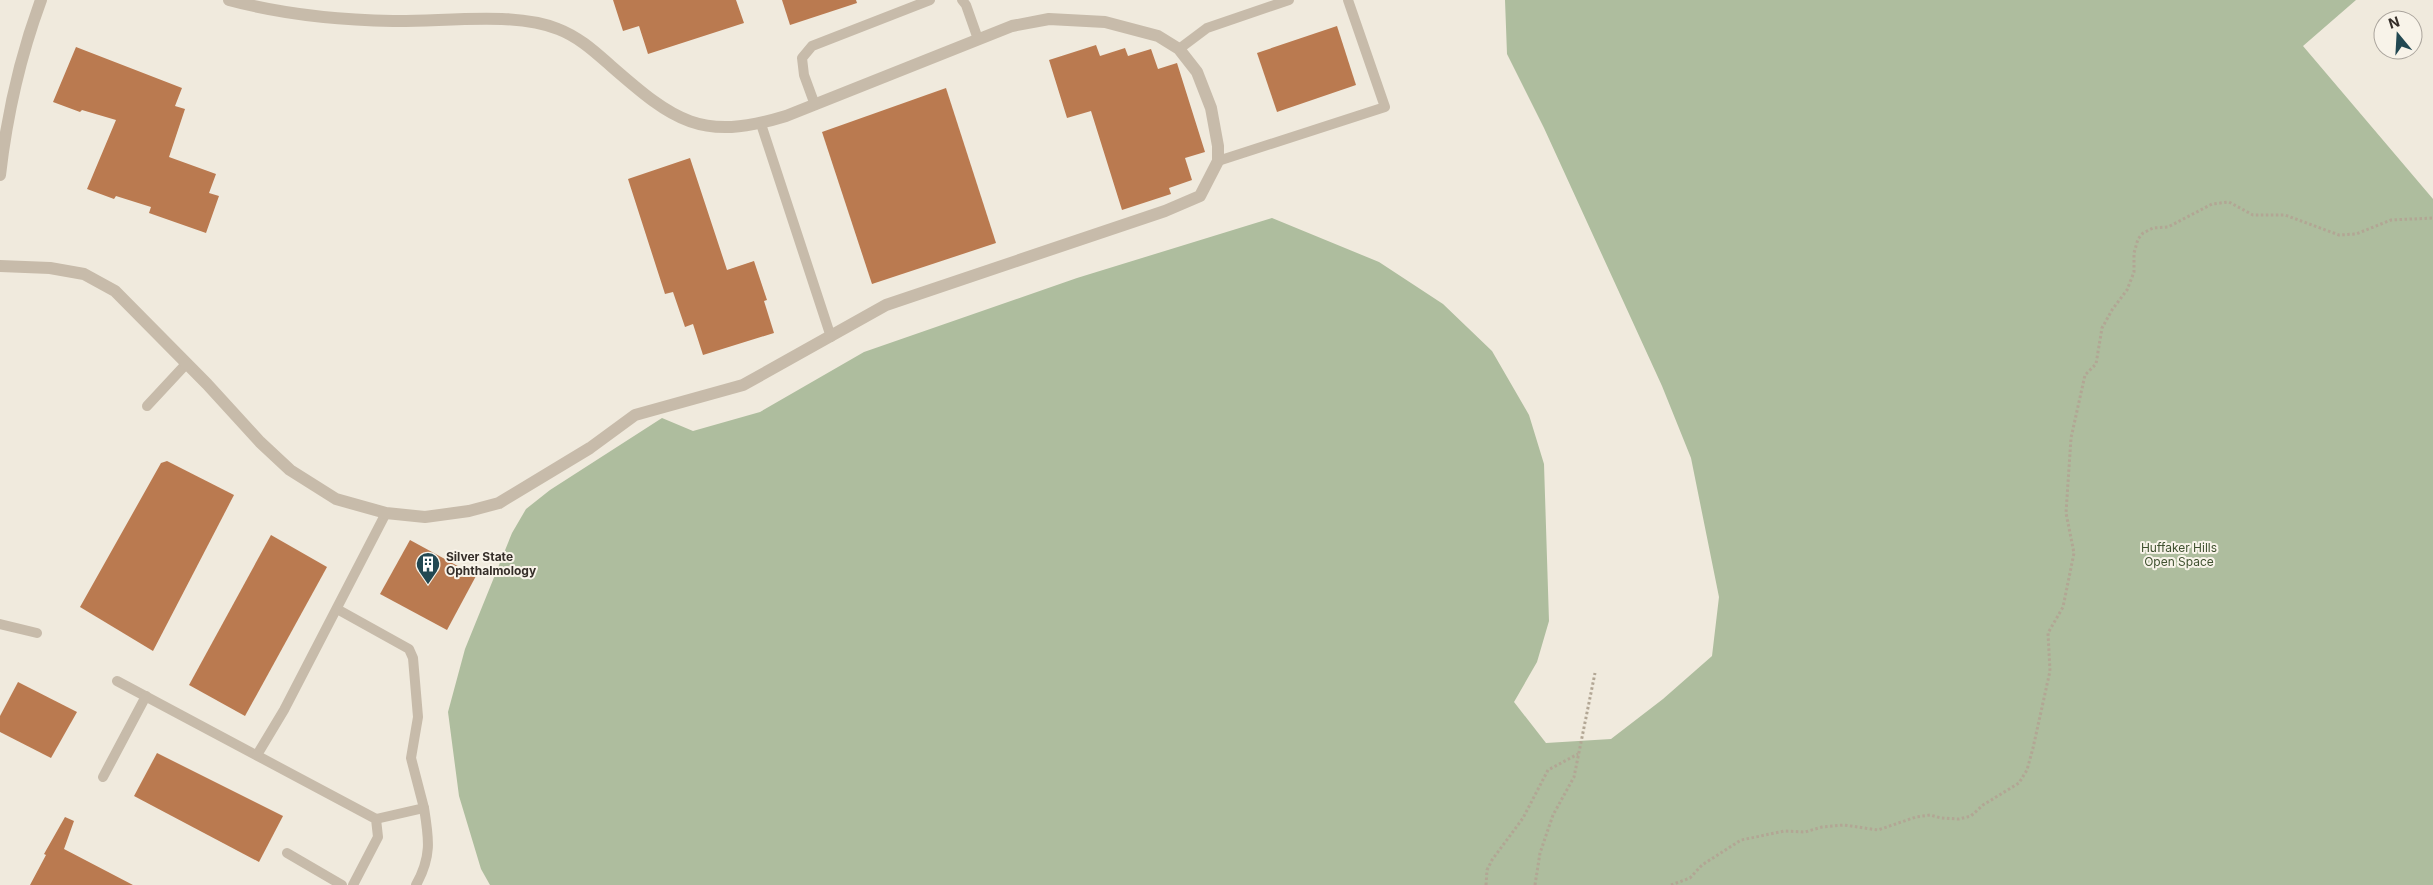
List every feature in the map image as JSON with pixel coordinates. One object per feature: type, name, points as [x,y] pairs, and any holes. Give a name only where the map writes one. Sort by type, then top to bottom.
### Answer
[{"type":"street","points":[[0,175],[12,95],[21,59],[41,0]]},
{"type":"street","points":[[0,266],[50,268],[84,274],[115,291],[187,363],[260,442],[290,470],[336,499],[386,513],[425,517],[468,511],[499,503],[590,448],[635,415],[743,385],[886,305],[1165,210],[1200,196],[1218,161],[1218,146],[1211,108],[1198,72],[1179,49],[1158,36],[1105,22],[1049,19],[1012,26],[815,105],[761,124],[732,128],[709,127],[683,119],[662,109],[578,38],[558,28],[535,23],[505,20],[392,21],[228,0]]},
{"type":"lane","points":[[815,105],[804,74],[802,58],[812,46],[930,0]]},
{"type":"lane","points":[[962,0],[966,5],[978,39]]},
{"type":"lane","points":[[1179,49],[1207,28],[1289,0]]},
{"type":"lane","points":[[1218,161],[1385,107],[1348,0]]},
{"type":"lane","points":[[761,124],[831,337]]},
{"type":"lane","points":[[148,406],[187,363]]},
{"type":"lane","points":[[257,755],[386,513]]},
{"type":"lane","points":[[337,608],[409,649],[413,658],[418,717],[411,758],[430,839],[428,858],[416,885]]},
{"type":"lane","points":[[0,624],[37,633]]},
{"type":"lane","points":[[117,681],[376,820],[424,808]]},
{"type":"lane","points":[[103,777],[146,696]]},
{"type":"lane","points":[[353,885],[378,836],[376,820]]},
{"type":"lane","points":[[287,854],[342,885]]},
{"type":"path","points":[[1671,885],[1690,878],[1702,865],[1741,840],[1786,831],[1805,832],[1822,827],[1844,825],[1878,830],[1916,816],[1930,815],[1959,819],[1971,816],[2019,783],[2027,770],[2050,671],[2048,633],[2063,607],[2074,553],[2066,513],[2071,438],[2085,375],[2096,364],[2102,328],[2112,310],[2128,290],[2134,272],[2134,253],[2138,239],[2144,233],[2153,228],[2168,227],[2212,204],[2229,202],[2253,214],[2285,215],[2339,235],[2356,234],[2391,220],[2433,218]]},
{"type":"path","points":[[1535,885],[1540,853],[1553,815],[1574,776],[1595,673]]},
{"type":"path","points":[[1486,885],[1487,870],[1492,860],[1523,818],[1548,770],[1578,754]]},
{"type":"green space","name":"Huffaker Hills Open Space","points":[[1505,0],[2356,0],[2303,46],[2433,199],[2433,885],[490,885],[481,869],[459,796],[448,712],[465,649],[512,533],[526,509],[550,490],[662,418],[693,431],[760,412],[864,352],[1077,278],[1272,218],[1379,262],[1443,304],[1492,351],[1529,415],[1544,464],[1549,621],[1537,662],[1514,702],[1546,743],[1611,739],[1663,699],[1712,656],[1719,597],[1691,458],[1662,386],[1544,128],[1507,54]]},
{"type":"building","points":[[613,0],[736,0],[744,23],[648,54],[639,26],[623,31]]},
{"type":"building","points":[[782,0],[856,0],[857,3],[790,25]]},
{"type":"building","points":[[1337,26],[1356,85],[1277,112],[1257,53]]},
{"type":"building","points":[[1096,45],[1100,56],[1125,48],[1128,56],[1151,49],[1158,69],[1177,63],[1205,152],[1185,158],[1192,180],[1169,188],[1171,194],[1122,210],[1091,111],[1067,118],[1049,60]]},
{"type":"building","points":[[76,47],[182,88],[175,106],[185,109],[169,157],[216,174],[209,193],[219,196],[206,233],[149,213],[151,207],[116,196],[114,199],[87,189],[116,120],[82,110],[80,112],[53,102]]},
{"type":"building","points":[[946,88],[996,243],[872,284],[822,132]]},
{"type":"building","points":[[690,158],[727,270],[754,261],[767,300],[764,301],[774,333],[703,355],[693,324],[685,327],[673,292],[665,294],[628,179]]},
{"type":"building","points":[[167,461],[234,495],[153,651],[80,607],[161,463]]},
{"type":"building","points":[[271,535],[327,567],[245,716],[189,685]]},
{"type":"building","name":"Silver State Ophthalmology","points":[[410,540],[476,576],[447,630],[380,594]]},
{"type":"building","points":[[18,682],[77,712],[51,758],[0,732],[0,716]]},
{"type":"building","points":[[157,753],[283,816],[259,862],[134,796]]},
{"type":"building","points":[[65,817],[74,821],[64,849],[133,885],[30,885],[46,855],[44,854]]},
{"type":"place","name":"Silver State Ophthalmology","points":[[428,585]]}]
